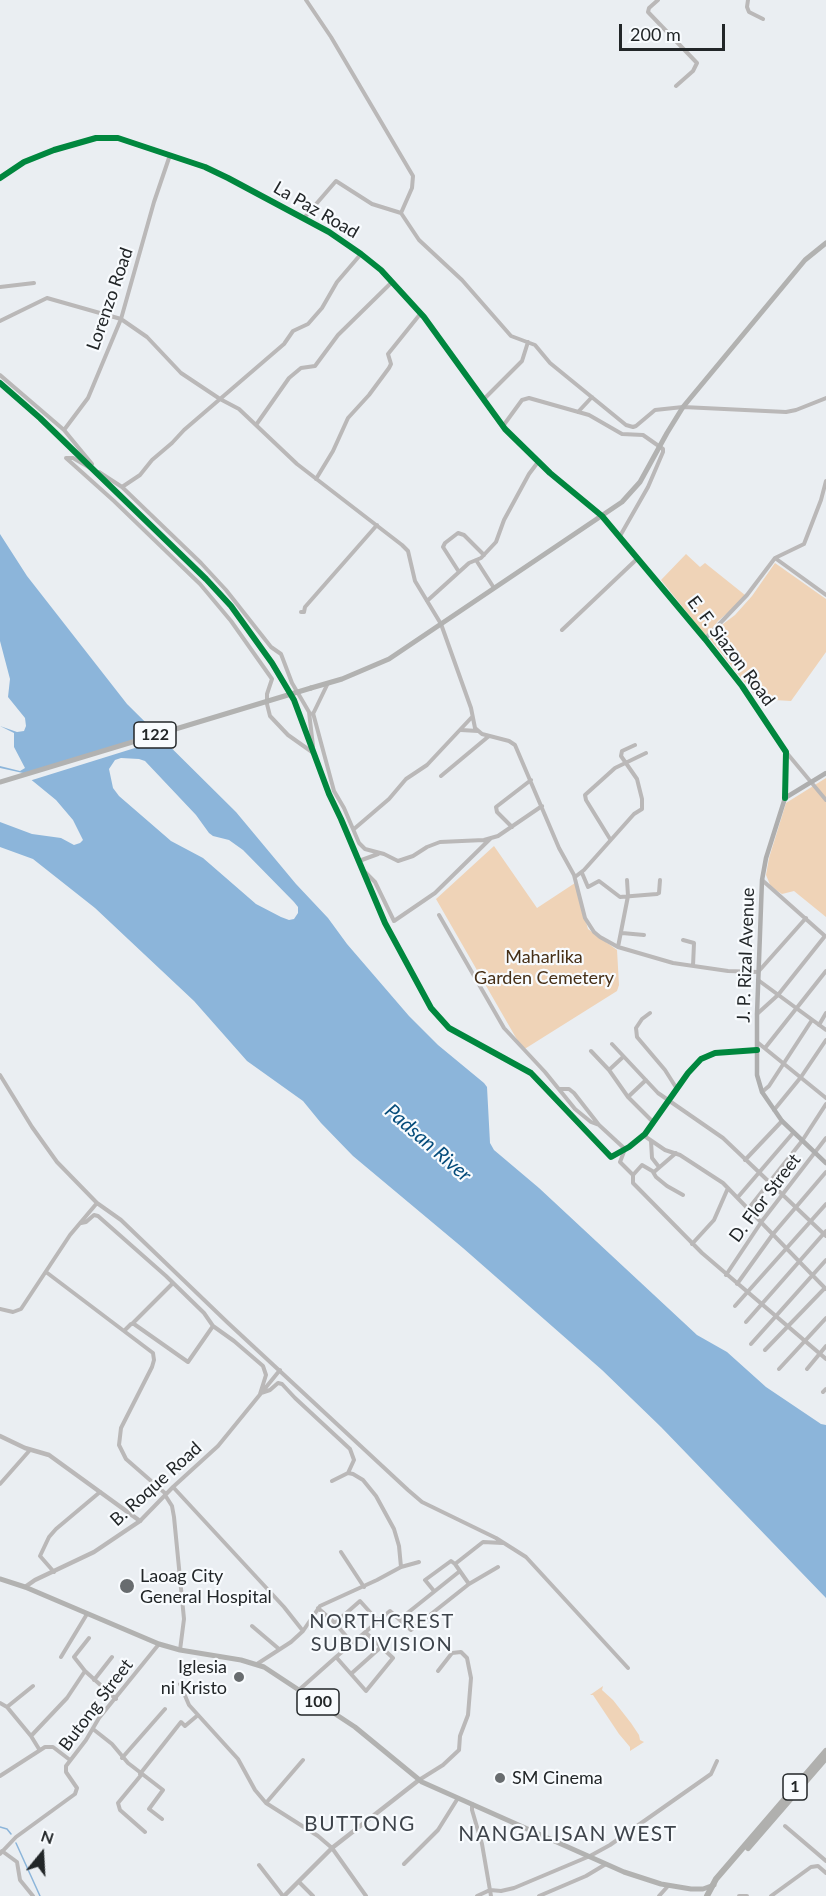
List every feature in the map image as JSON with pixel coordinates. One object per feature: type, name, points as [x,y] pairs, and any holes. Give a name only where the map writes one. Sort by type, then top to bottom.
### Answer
[{"type":"highway","name":"1","points":[[711,1891],[826,1751]]},
{"type":"highway","name":"1","points":[[765,1825],[826,1758]]},
{"type":"main road","name":"122","points":[[0,782],[328,683],[388,659],[602,516],[633,491],[683,407],[805,260],[826,243]]},
{"type":"main road","points":[[785,798],[826,773]]},
{"type":"main road","name":"J. P. Rizal Avenue","points":[[785,798],[766,858],[762,880],[757,1075],[762,1092],[774,1111],[793,1133],[826,1163]]},
{"type":"main road","name":"100","points":[[0,1579],[25,1587],[159,1644],[257,1664],[300,1689],[378,1743],[419,1780],[643,1879],[711,1891]]},
{"type":"main road","points":[[697,1889],[711,1891]]},
{"type":"street","points":[[306,0],[331,37],[413,176],[401,213]]},
{"type":"street","points":[[658,0],[648,12],[697,63],[676,86]]},
{"type":"street","points":[[748,0],[749,12],[762,19]]},
{"type":"street","name":"La Paz Road","points":[[0,178],[34,157],[85,141],[104,137],[128,140],[205,167],[329,232],[361,254],[392,282],[421,313],[503,426],[538,462],[602,516],[620,536]]},
{"type":"street","name":"Lorenzo Road","points":[[64,430],[88,398],[121,318],[170,155]]},
{"type":"street","points":[[304,218],[336,181],[372,204],[401,213],[427,249],[462,280],[506,332],[535,345],[550,363],[626,425],[633,427],[655,410],[683,407],[786,412],[826,398]]},
{"type":"street","points":[[122,487],[140,475],[152,460],[284,344],[293,331],[311,320],[322,308],[337,282],[361,254]]},
{"type":"street","points":[[256,425],[289,378],[301,368],[315,366],[338,335],[392,282]]},
{"type":"street","points":[[0,287],[34,283]]},
{"type":"street","points":[[0,321],[47,298],[121,318],[147,337],[181,373],[239,409],[316,479],[408,551],[416,581],[441,624],[478,731]]},
{"type":"street","points":[[316,479],[330,458],[348,418],[389,368],[391,364],[388,354],[421,313]]},
{"type":"street","points":[[484,399],[522,361],[528,342]]},
{"type":"street","points":[[0,375],[64,430],[96,471]]},
{"type":"street","points":[[0,383],[96,471],[206,579],[231,606],[272,663],[294,700],[329,794],[385,923],[436,1015],[459,1035],[531,1073],[611,1157],[643,1136],[688,1073],[701,1059],[715,1053],[757,1050]]},
{"type":"street","points":[[577,412],[592,397]]},
{"type":"street","points":[[503,426],[525,399],[553,403],[593,417],[622,434],[643,435],[663,449],[655,471],[620,536]]},
{"type":"street","points":[[314,753],[288,735],[270,716],[267,694],[272,680],[231,621],[200,584],[66,458],[73,458],[122,487],[226,590],[261,636],[281,654],[292,683],[312,716],[334,791],[363,848],[398,861],[440,842],[491,838]]},
{"type":"street","points":[[427,601],[459,572],[484,555],[498,539],[504,520],[538,462]]},
{"type":"street","points":[[705,639],[741,602],[775,558],[801,546],[806,541],[826,481]]},
{"type":"street","points":[[301,612],[304,612],[305,607],[377,525]]},
{"type":"street","points":[[459,572],[443,547],[458,533],[464,535],[484,555]]},
{"type":"street","name":"E. F. Siazon Road","points":[[620,536],[742,686],[786,752]]},
{"type":"street","points":[[562,630],[638,558]]},
{"type":"street","points":[[775,558],[826,595]]},
{"type":"street","points":[[476,560],[494,588]]},
{"type":"street","points":[[314,753],[312,716],[328,683]]},
{"type":"street","points":[[354,830],[389,799],[401,783],[427,765],[472,717]]},
{"type":"street","points":[[460,730],[478,731],[514,743],[559,848],[575,877],[588,924],[600,937],[618,947],[673,963],[728,971],[758,972],[806,918]]},
{"type":"street","points":[[441,776],[489,736]]},
{"type":"street","points":[[575,877],[582,873],[610,839],[643,807],[637,779],[625,764],[621,753],[635,745]]},
{"type":"street","points":[[786,752],[826,800]]},
{"type":"street","points":[[785,798],[786,752]]},
{"type":"street","points":[[610,839],[585,795],[615,768],[646,753]]},
{"type":"street","points":[[512,827],[497,813],[496,807],[531,780]]},
{"type":"street","points":[[363,871],[375,882],[394,921],[435,893],[491,838],[512,827],[542,806]]},
{"type":"street","points":[[359,861],[380,853]]},
{"type":"street","points":[[582,873],[588,887],[599,881],[616,896],[657,894],[660,880]]},
{"type":"street","points":[[618,947],[628,896],[627,880]]},
{"type":"street","points":[[757,1014],[778,995],[826,936],[762,880]]},
{"type":"street","points":[[439,915],[504,1028],[560,1089],[575,1109],[591,1122],[599,1125]]},
{"type":"street","points":[[622,933],[644,935]]},
{"type":"street","points":[[683,940],[694,943],[693,966]]},
{"type":"street","points":[[765,1048],[826,971]]},
{"type":"street","points":[[758,979],[826,1030]]},
{"type":"street","points":[[650,1013],[636,1028],[637,1037],[665,1070],[677,1089]]},
{"type":"street","points":[[819,1025],[826,1013]]},
{"type":"street","points":[[762,1092],[812,1020]]},
{"type":"street","points":[[774,1111],[826,1040]]},
{"type":"street","points":[[757,1042],[826,1098]]},
{"type":"street","points":[[612,1044],[622,1057],[668,1101],[714,1131],[825,1234],[798,1261],[746,1322]]},
{"type":"street","points":[[591,1051],[653,1122]]},
{"type":"street","points":[[609,1070],[622,1057]]},
{"type":"street","points":[[0,1075],[57,1162],[97,1203],[121,1220],[227,1322],[422,1502],[508,1544],[526,1557],[628,1668]]},
{"type":"street","points":[[628,1096],[646,1080]]},
{"type":"street","points":[[560,1089],[569,1089],[574,1093],[599,1125],[625,1149]]},
{"type":"street","points":[[749,1208],[802,1142],[826,1104]]},
{"type":"street","points":[[745,1160],[782,1121]]},
{"type":"street","points":[[738,1197],[793,1133]]},
{"type":"street","points":[[643,1136],[666,1150],[676,1153],[728,1188],[826,1288],[765,1350]]},
{"type":"street","name":"D. Flor Street","points":[[726,1275],[762,1221],[826,1138]]},
{"type":"street","points":[[651,1141],[652,1158],[659,1167]]},
{"type":"street","points":[[625,1149],[620,1162],[633,1175]]},
{"type":"street","points":[[653,1172],[676,1153]]},
{"type":"street","points":[[683,1195],[668,1186],[643,1164],[633,1175],[633,1183],[692,1244],[826,1359]]},
{"type":"street","points":[[737,1284],[773,1234],[826,1173]]},
{"type":"street","points":[[692,1244],[714,1220],[728,1188]]},
{"type":"street","points":[[0,1309],[13,1312],[21,1309],[97,1203]]},
{"type":"street","points":[[735,1306],[826,1204]]},
{"type":"street","points":[[81,1223],[94,1215],[98,1216],[173,1283],[204,1313],[213,1326],[234,1341],[265,1369],[266,1375],[260,1393]]},
{"type":"street","points":[[751,1344],[826,1260]]},
{"type":"street","points":[[46,1272],[153,1353],[154,1360],[141,1392],[121,1428],[119,1439],[120,1450],[126,1459],[166,1495],[172,1506],[184,1619],[180,1650]]},
{"type":"street","points":[[125,1330],[173,1283]]},
{"type":"street","points":[[779,1369],[826,1318]]},
{"type":"street","points":[[132,1324],[188,1362],[213,1326]]},
{"type":"street","points":[[807,1370],[826,1346]]},
{"type":"street","name":"B. Roque Road","points":[[25,1587],[94,1552],[140,1521],[218,1446],[280,1370]]},
{"type":"street","points":[[260,1393],[270,1390],[278,1383],[282,1384],[350,1449],[354,1460],[348,1473],[332,1481]]},
{"type":"street","points":[[0,1437],[30,1450],[49,1455],[140,1521]]},
{"type":"street","points":[[0,1484],[30,1450]]},
{"type":"street","points":[[348,1473],[363,1480],[386,1513],[399,1546],[400,1567]]},
{"type":"street","points":[[173,1487],[284,1606],[303,1631]]},
{"type":"street","points":[[54,1572],[40,1556],[49,1537],[100,1491]]},
{"type":"street","points":[[455,1564],[483,1542],[508,1544]]},
{"type":"street","points":[[340,1551],[363,1587]]},
{"type":"street","points":[[434,1591],[425,1580],[451,1561],[469,1584]]},
{"type":"street","points":[[257,1664],[303,1631],[323,1604],[363,1587],[400,1567],[419,1562]]},
{"type":"street","points":[[300,1689],[390,1611],[411,1630],[469,1584],[498,1567]]},
{"type":"street","points":[[400,1619],[460,1571]]},
{"type":"street","points":[[335,1623],[360,1601],[378,1621]]},
{"type":"street","points":[[318,1608],[335,1623],[352,1644]]},
{"type":"street","points":[[61,1657],[87,1614]]},
{"type":"street","points":[[252,1626],[279,1649]]},
{"type":"street","points":[[336,1657],[366,1691],[393,1658],[365,1632]]},
{"type":"street","points":[[89,1638],[74,1657],[85,1671],[116,1699]]},
{"type":"street","name":"Butong Street","points":[[1,1852],[16,1837],[75,1794],[77,1788],[65,1769],[70,1760],[99,1718],[159,1644]]},
{"type":"street","points":[[352,1673],[381,1647]]},
{"type":"street","points":[[259,1865],[284,1896],[332,1848],[409,1786],[443,1765],[459,1750],[460,1737],[468,1715],[471,1678],[467,1658],[461,1652],[452,1653],[438,1671]]},
{"type":"street","points":[[94,1680],[112,1657]]},
{"type":"street","points":[[31,1736],[67,1698],[85,1671]]},
{"type":"street","points":[[180,1684],[184,1697],[238,1759],[255,1790],[266,1803],[318,1836],[332,1848],[366,1896]]},
{"type":"street","points":[[7,1707],[33,1686]]},
{"type":"street","points":[[0,1703],[7,1707],[39,1749]]},
{"type":"street","points":[[122,1758],[165,1709]]},
{"type":"street","points":[[145,1832],[120,1810],[118,1803],[181,1722],[185,1725],[198,1715]]},
{"type":"street","points":[[93,1729],[112,1744],[122,1758],[163,1790],[149,1809],[162,1819]]},
{"type":"street","points":[[0,1776],[39,1749],[53,1747],[70,1760]]},
{"type":"street","points":[[266,1803],[303,1760]]},
{"type":"street","points":[[477,1896],[490,1890],[501,1891],[514,1888],[590,1856],[610,1845],[711,1774],[717,1761]]},
{"type":"street","points":[[404,1864],[438,1830],[458,1798]]},
{"type":"street","points":[[472,1804],[491,1896]]},
{"type":"street","points":[[785,1826],[826,1862]]},
{"type":"street","points":[[1,1852],[16,1862],[20,1880],[33,1896]]},
{"type":"street","points":[[539,1896],[586,1876],[606,1864]]},
{"type":"street","points":[[771,1896],[811,1867],[818,1866],[826,1873]]},
{"type":"street","points":[[299,1882],[313,1896]]},
{"type":"street","points":[[659,1896],[669,1885]]},
{"type":"street","points":[[739,1896],[747,1896]]},
{"type":"green space","points":[[686,554],[700,567],[705,563],[745,595],[706,636],[661,580]]},
{"type":"green space","points":[[775,563],[826,599],[826,652],[791,701],[758,699],[710,639],[752,596]]},
{"type":"green space","points":[[826,778],[826,917],[794,891],[782,894],[771,887],[766,875],[786,803]]},
{"type":"green space","name":"Maharlika Garden Cemetery","points":[[494,846],[537,908],[575,883],[588,929],[617,950],[619,985],[617,991],[523,1050],[436,899]]},
{"type":"green space","points":[[603,1686],[602,1690],[613,1700],[631,1723],[640,1740],[644,1742],[630,1751],[630,1747],[593,1695],[590,1695]]},
{"type":"water","name":"Padsan River","points":[[0,534],[27,576],[127,704],[236,812],[409,1016],[438,1045],[484,1083],[487,1087],[490,1143],[494,1150],[539,1188],[697,1335],[727,1352],[766,1387],[821,1424],[826,1425],[826,1598],[661,1427],[602,1370],[463,1248],[353,1156],[303,1101],[247,1061],[194,1001],[95,908],[33,859],[0,847],[0,822],[32,834],[61,838],[74,845],[83,840],[73,820],[56,800],[23,773],[0,768],[0,766],[20,771],[25,768],[14,747],[14,733],[0,726],[17,732],[24,731],[26,726],[25,718],[8,697],[10,679],[0,641]],"holes":[[[115,760],[145,761],[196,815],[209,833],[229,840],[243,850],[294,902],[298,907],[298,913],[294,919],[281,917],[256,904],[203,858],[171,841],[119,796],[113,788],[109,769]]]},
{"type":"pier","points":[[160,731],[167,738],[29,781],[22,776]]},
{"type":"waterway","points":[[0,1827],[7,1829],[11,1834]]},
{"type":"waterway","points":[[16,1843],[40,1896]]},
{"type":"cycle path","points":[[0,178],[24,162],[54,150],[96,138],[118,138],[205,167],[329,232],[361,254],[381,270],[424,317],[505,429],[550,473],[602,516],[742,686],[786,752],[785,798]]},
{"type":"cycle path","points":[[0,383],[40,418],[206,579],[231,606],[272,663],[294,700],[329,794],[385,923],[431,1008],[449,1028],[531,1073],[611,1157],[629,1147],[645,1134],[688,1073],[701,1059],[715,1053],[757,1050]]},
{"type":"place","name":"Laoag City General Hospital","points":[[127,1586]]},
{"type":"place","name":"Iglesia ni Kristo","points":[[239,1677]]},
{"type":"place","name":"SM Cinema","points":[[500,1778]]},
{"type":"district","name":"NORTHCREST SUBDIVISION","points":[[382,1634]]},
{"type":"district","name":"BUTTONG","points":[[360,1824]]},
{"type":"district","name":"NANGALISAN WEST","points":[[568,1834]]}]
